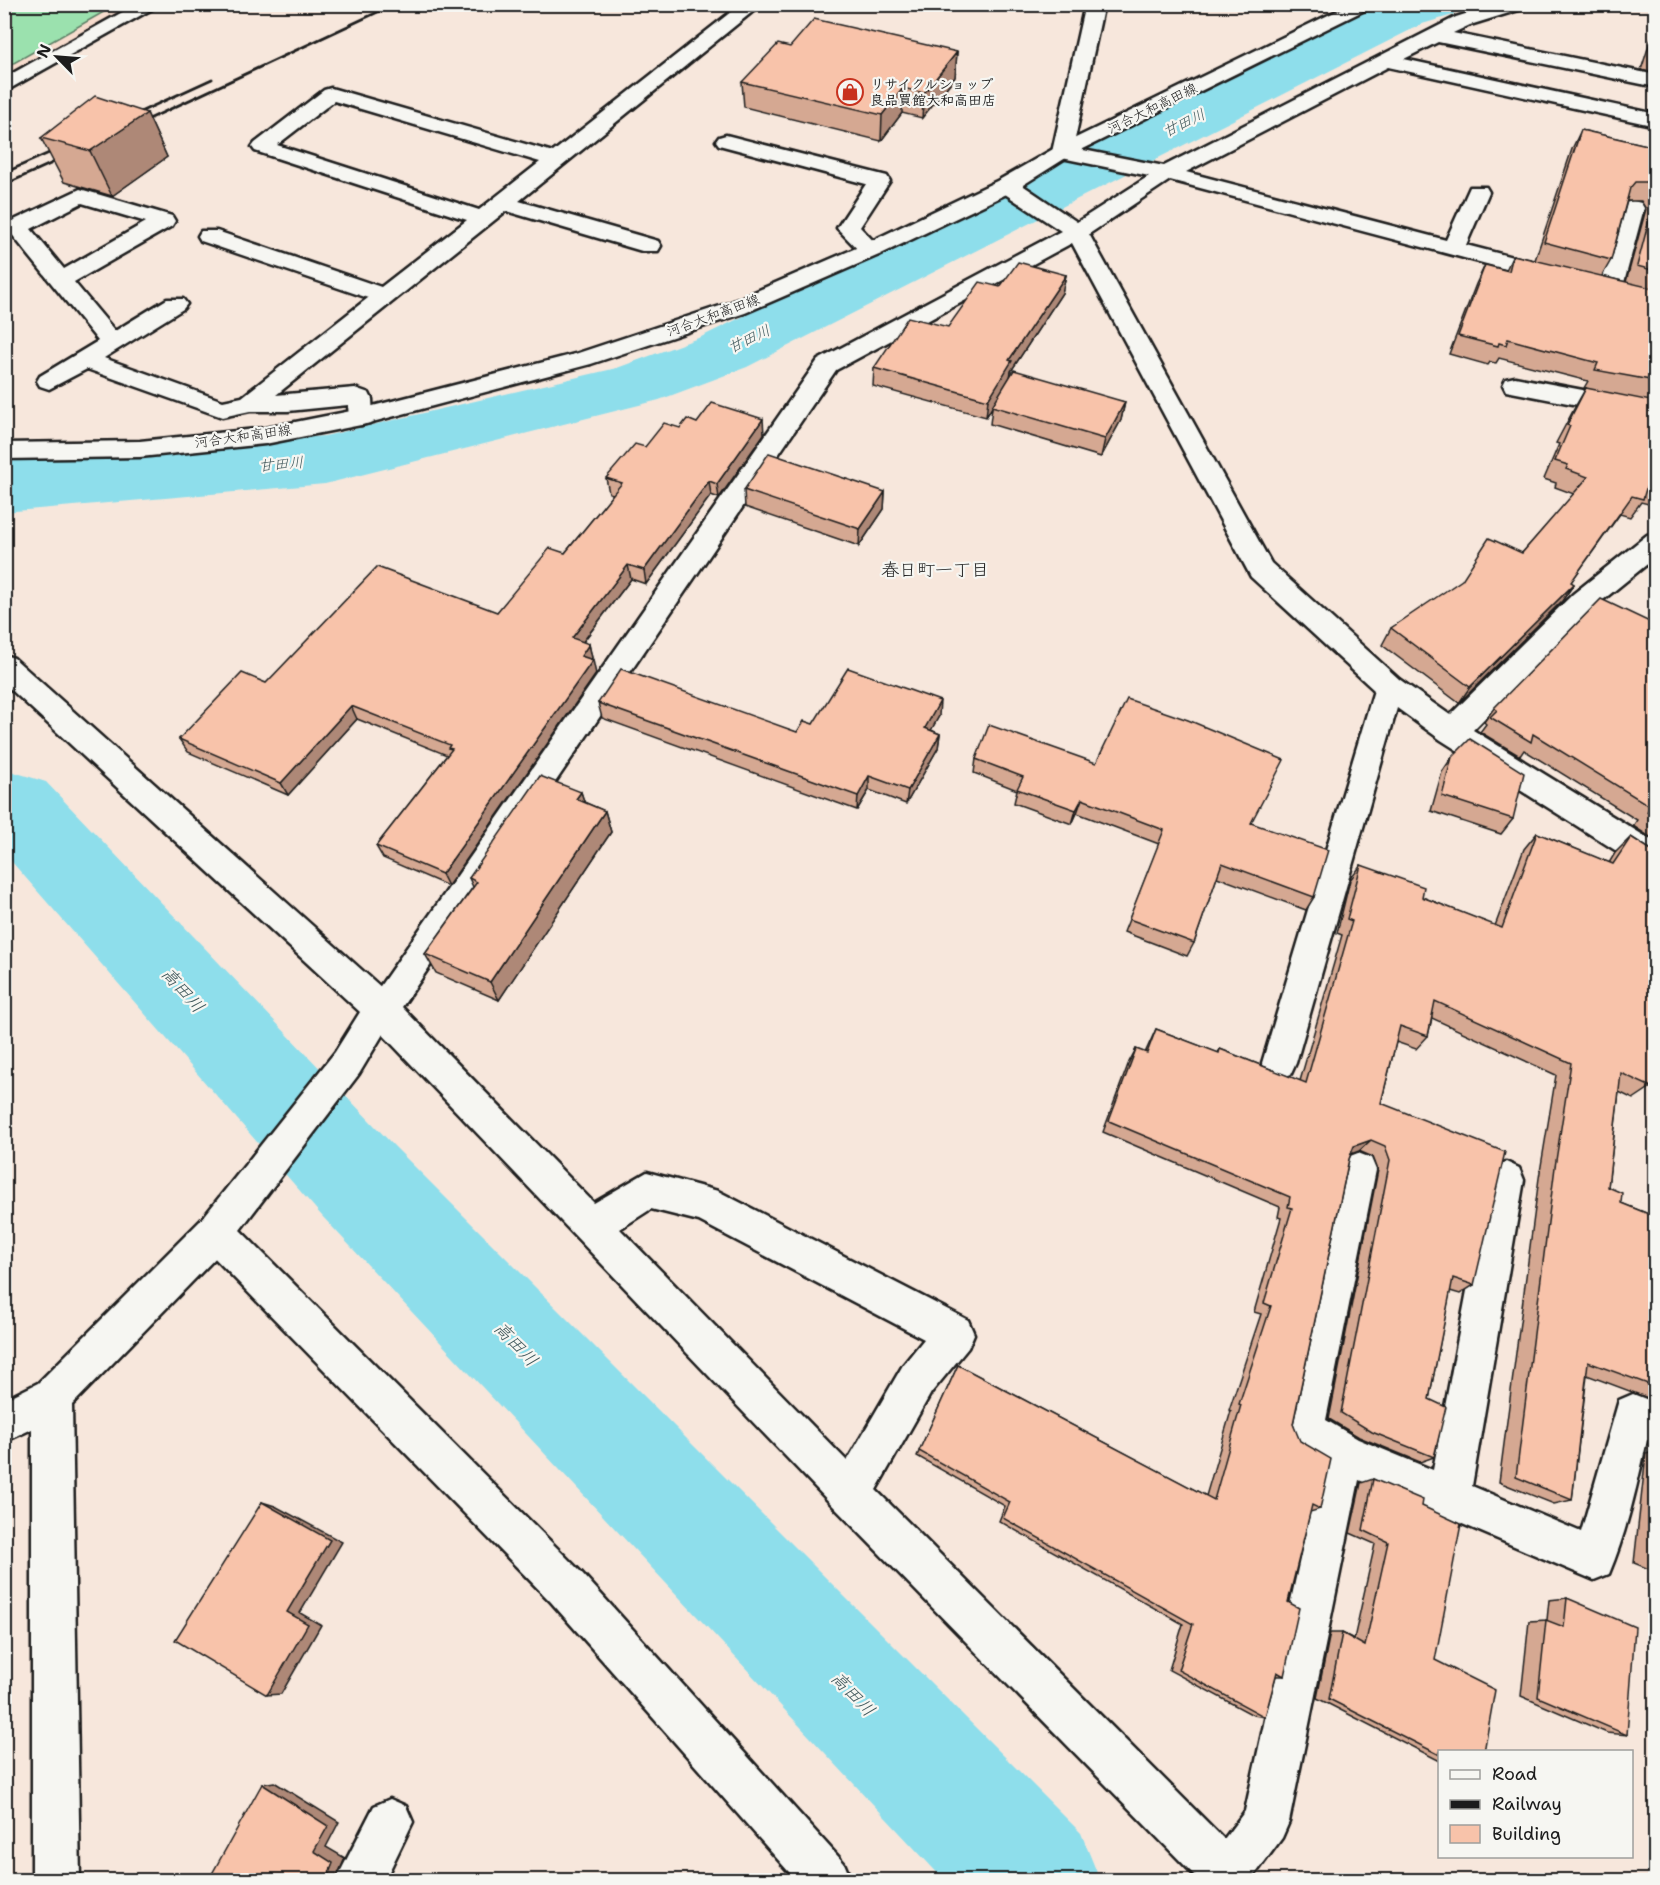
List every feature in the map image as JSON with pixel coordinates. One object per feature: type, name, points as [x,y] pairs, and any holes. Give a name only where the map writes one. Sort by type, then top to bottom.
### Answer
[{"type":"street","points":[[4,86],[152,4]]},
{"type":"street","points":[[250,403],[485,219],[753,4]]},
{"type":"street","points":[[1095,4],[1062,152],[1157,171],[1566,278]]},
{"type":"street","name":"河合大和高田線","points":[[5,452],[140,449],[265,436],[361,417],[583,360],[737,308],[1013,189],[1062,152],[1313,28],[1368,4]]},
{"type":"street","points":[[7,1421],[52,1397],[216,1232],[255,1183],[346,1063],[381,1009],[827,365],[1157,171],[1383,60],[1438,36],[1463,21],[1518,4]]},
{"type":"street","points":[[1438,36],[1656,81]]},
{"type":"street","points":[[1383,60],[1656,120]]},
{"type":"street","points":[[485,219],[262,147],[331,94],[556,160]]},
{"type":"street","points":[[726,141],[879,181],[848,228],[871,250]]},
{"type":"street","points":[[1013,189],[1066,225],[1261,570],[1389,687],[1452,732],[1656,860]]},
{"type":"street","points":[[1454,248],[1478,192]]},
{"type":"street","points":[[61,280],[164,221],[80,195],[18,227],[112,343]]},
{"type":"street","points":[[504,203],[650,246]]},
{"type":"street","points":[[1611,290],[1633,208]]},
{"type":"street","points":[[209,236],[385,296]]},
{"type":"street","points":[[1589,284],[1633,296]]},
{"type":"street","points":[[49,381],[87,360],[175,304]]},
{"type":"street","points":[[87,360],[222,409],[250,403],[288,403],[355,396],[360,399],[361,417]]},
{"type":"street","points":[[1515,385],[1656,412]]},
{"type":"street","points":[[1452,732],[1583,601],[1656,542]]},
{"type":"street","points":[[4,666],[381,1009],[851,1494],[1229,1878],[1266,1822],[1344,1453]]},
{"type":"street","points":[[1279,1063],[1389,687]]},
{"type":"street","points":[[1358,1170],[1304,1430],[1344,1453],[1594,1559],[1611,1506],[1633,1414],[1656,1423]]},
{"type":"street","points":[[1449,1497],[1506,1180]]},
{"type":"street","points":[[592,1226],[646,1191],[705,1204],[954,1334],[917,1379],[851,1494]]},
{"type":"street","points":[[216,1232],[566,1587],[827,1881]]},
{"type":"street","points":[[52,1397],[56,1881]]},
{"type":"street","points":[[360,1881],[390,1822]]},
{"type":"shaded area","points":[[116,5],[145,5],[5,82],[5,68]]},
{"type":"green space","points":[[5,4],[116,4],[116,5],[5,68]]},
{"type":"building","points":[[814,19],[957,52],[924,93],[903,88],[882,115],[742,82],[778,44],[790,47]]},
{"type":"building","points":[[1656,34],[1656,52],[1650,51]]},
{"type":"building","points":[[95,96],[147,113],[90,151],[41,138]]},
{"type":"building","points":[[1581,130],[1656,147],[1656,188],[1651,182],[1635,182],[1630,188],[1611,260],[1544,242]]},
{"type":"building","points":[[1656,194],[1656,271],[1637,266]]},
{"type":"building","points":[[1513,255],[1656,289],[1656,381],[1595,370],[1598,363],[1508,339],[1506,345],[1499,343],[1498,346],[1458,336],[1485,265],[1509,271]]},
{"type":"building","points":[[1018,262],[1066,275],[1009,360],[1012,361],[988,400],[874,368],[908,317],[948,327],[980,282],[1000,287]]},
{"type":"building","points":[[1014,370],[1125,402],[1105,439],[992,406]]},
{"type":"building","points":[[1586,388],[1656,402],[1656,484],[1648,482],[1643,499],[1632,496],[1571,582],[1574,584],[1470,687],[1391,628],[1462,580],[1489,538],[1522,553],[1588,477],[1566,469],[1568,465],[1555,461],[1570,426],[1567,425]]},
{"type":"building","points":[[712,403],[763,419],[717,484],[709,481],[644,570],[628,565],[572,638],[589,644],[581,656],[593,660],[442,874],[376,846],[452,749],[448,748],[450,745],[351,706],[281,783],[179,739],[242,673],[266,683],[377,567],[497,612],[550,548],[565,553],[622,483],[606,478],[635,444],[645,447],[664,423],[680,428],[687,419],[697,423]]},
{"type":"building","points":[[769,453],[885,492],[860,529],[744,490]]},
{"type":"building","points":[[1601,599],[1656,625],[1656,818],[1647,812],[1650,806],[1533,734],[1531,742],[1490,717],[1497,710],[1494,708]]},
{"type":"building","points":[[848,668],[940,701],[925,728],[940,734],[908,790],[869,776],[858,796],[598,703],[621,669],[797,732],[804,721],[813,724]]},
{"type":"building","points":[[1127,699],[1188,720],[1284,760],[1251,823],[1328,850],[1314,897],[1222,863],[1194,943],[1129,919],[1164,830],[1082,799],[1076,810],[1017,789],[1023,777],[976,759],[989,725],[1096,763]]},
{"type":"building","points":[[1470,739],[1524,773],[1513,819],[1442,796],[1452,757]]},
{"type":"building","points":[[540,776],[581,792],[576,799],[605,811],[490,982],[425,954],[477,882],[469,878]]},
{"type":"building","points":[[1537,833],[1613,864],[1631,837],[1656,853],[1656,1071],[1651,1087],[1621,1073],[1608,1187],[1622,1193],[1621,1203],[1656,1217],[1656,1387],[1588,1362],[1572,1500],[1516,1477],[1555,1167],[1571,1063],[1435,1001],[1428,1036],[1400,1026],[1381,1103],[1505,1152],[1474,1285],[1453,1278],[1429,1399],[1446,1407],[1434,1457],[1372,1432],[1341,1413],[1390,1160],[1385,1146],[1371,1140],[1354,1146],[1349,1159],[1293,1424],[1300,1441],[1331,1459],[1320,1509],[1312,1505],[1288,1602],[1299,1608],[1284,1676],[1277,1672],[1265,1717],[1178,1670],[1193,1624],[1003,1518],[1010,1502],[919,1451],[958,1365],[1214,1500],[1241,1405],[1239,1404],[1271,1306],[1264,1303],[1292,1208],[1288,1207],[1290,1197],[1109,1121],[1136,1049],[1147,1053],[1156,1029],[1219,1053],[1220,1049],[1306,1083],[1352,921],[1347,919],[1361,865],[1424,887],[1422,897],[1502,928]]},
{"type":"building","points":[[1373,1479],[1423,1500],[1422,1506],[1461,1524],[1435,1660],[1495,1690],[1484,1750],[1438,1750],[1438,1754],[1329,1699],[1342,1633],[1365,1646],[1388,1542],[1363,1530]]},
{"type":"building","points":[[262,1502],[330,1540],[287,1612],[308,1624],[267,1695],[175,1640]]},
{"type":"building","points":[[1656,1538],[1656,1562],[1653,1561]]},
{"type":"building","points":[[1567,1598],[1635,1627],[1627,1735],[1538,1697],[1546,1620],[1564,1627]]},
{"type":"building","points":[[262,1784],[328,1826],[314,1851],[333,1863],[326,1881],[208,1881]]},
{"type":"waterway","name":"甘田川","points":[[4,487],[325,460],[635,385],[724,352],[1404,13],[1435,4]]},
{"type":"waterway","name":"高田川","points":[[4,804],[16,807],[358,1181],[1034,1880]]},
{"type":"railway","points":[[134,126],[395,4]]},
{"type":"railway","points":[[127,118],[212,79]]},
{"type":"railway","points":[[4,173],[65,146]]},
{"type":"railway","points":[[4,185],[68,156]]},
{"type":"place","name":"リサイクルショップ 良品買館大和高田店","points":[[850,92]]},
{"type":"district","name":"春日町一丁目","points":[[935,570]]}]
